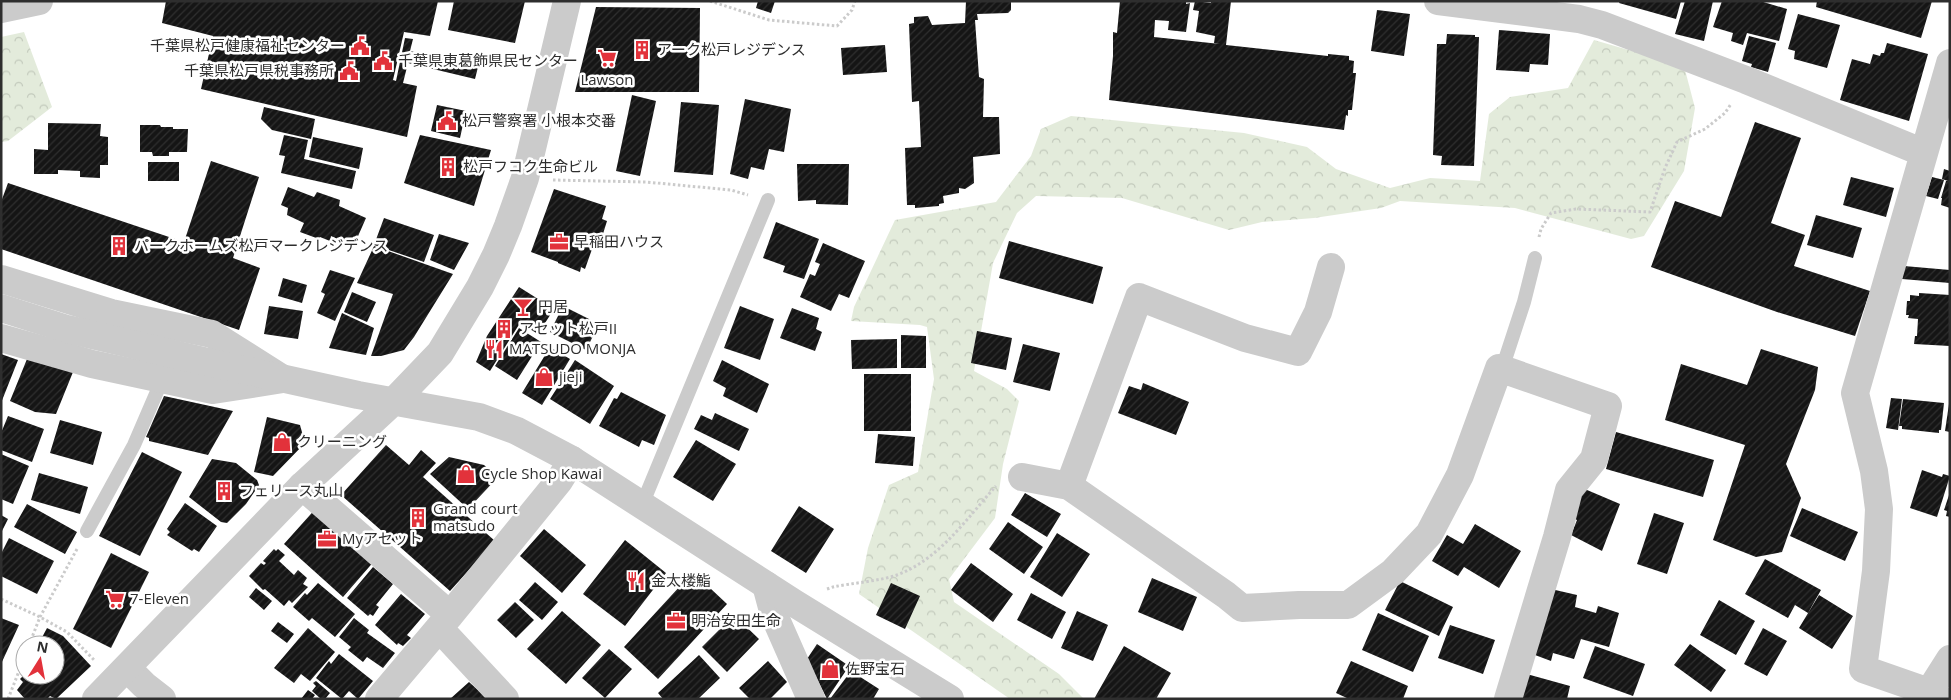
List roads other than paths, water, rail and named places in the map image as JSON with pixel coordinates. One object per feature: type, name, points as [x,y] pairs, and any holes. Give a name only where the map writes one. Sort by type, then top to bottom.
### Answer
[{"type":"street","points":[[1,9],[38,1]]},
{"type":"street","points":[[96,699],[114,667],[339,450],[394,401],[440,353],[480,287],[496,255],[525,178],[567,1]]},
{"type":"street","points":[[1438,1],[1579,20],[1605,13],[1746,80],[1924,153]]},
{"type":"street","points":[[1950,63],[1855,392],[1874,471],[1879,509],[1876,571],[1863,669],[1940,693],[1950,659]]},
{"type":"street","points":[[1069,486],[1139,297],[1245,338],[1298,352],[1318,312],[1331,267]]},
{"type":"street","points":[[1,279],[112,313],[212,334],[284,379]]},
{"type":"street","points":[[1,308],[67,329],[284,379],[479,417],[517,431],[572,460],[794,603],[950,699]]},
{"type":"street","points":[[1,338],[92,364],[213,390],[284,379]]},
{"type":"street","points":[[1022,477],[1069,486],[1242,608],[1348,605],[1393,572],[1429,534],[1460,475],[1499,368],[1608,406],[1594,459],[1569,490],[1557,537],[1508,699]]},
{"type":"street","points":[[379,699],[559,481],[572,460]]},
{"type":"street","points":[[302,486],[444,621],[505,699]]},
{"type":"street","points":[[766,585],[774,615],[811,699]]},
{"type":"street","points":[[114,667],[144,685],[162,699]]},
{"type":"lane","points":[[642,505],[768,200]]},
{"type":"lane","points":[[1502,369],[1524,302],[1535,258]]},
{"type":"lane","points":[[87,531],[134,445],[162,380]]},
{"type":"place","name":"千葉県松戸健康福祉センター","points":[[360,46]]},
{"type":"place","name":"アーク松戸レジデンス","points":[[642,50]]},
{"type":"place","name":"Lawson","points":[[607,58]]},
{"type":"place","name":"千葉県東葛飾県民センター","points":[[383,61]]},
{"type":"place","name":"千葉県松戸県税事務所","points":[[349,71]]},
{"type":"place","name":"松戸警察署 小根本交番","points":[[447,121]]},
{"type":"place","name":"松戸フコク生命ビル","points":[[448,167]]},
{"type":"place","name":"早稲田ハウス","points":[[559,242]]},
{"type":"place","name":"パークホームズ松戸マークレジデンス","points":[[119,246]]},
{"type":"place","name":"円居","points":[[523,307]]},
{"type":"place","name":"アセット松戸II","points":[[504,329]]},
{"type":"place","name":"MATSUDO MONJA","points":[[494,349]]},
{"type":"place","name":"jieji","points":[[544,377]]},
{"type":"place","name":"クリーニング","points":[[282,442]]},
{"type":"place","name":"Cycle Shop Kawai","points":[[466,474]]},
{"type":"place","name":"フェリース丸山","points":[[224,491]]},
{"type":"place","name":"Grand court matsudo","points":[[418,518]]},
{"type":"place","name":"Myアセット","points":[[327,539]]},
{"type":"place","name":"金太楼鮨","points":[[636,581]]},
{"type":"place","name":"7-Eleven","points":[[115,599]]},
{"type":"place","name":"明治安田生命","points":[[676,621]]},
{"type":"place","name":"佐野宝石","points":[[830,669]]}]
